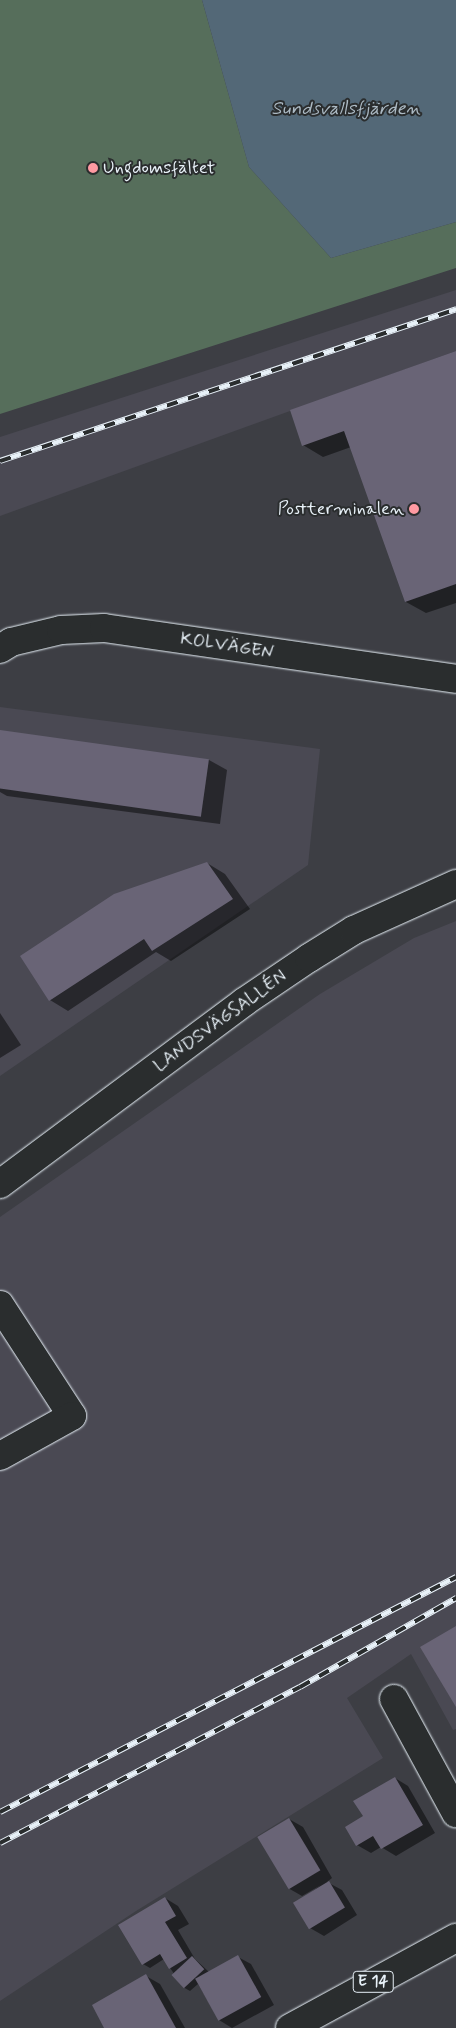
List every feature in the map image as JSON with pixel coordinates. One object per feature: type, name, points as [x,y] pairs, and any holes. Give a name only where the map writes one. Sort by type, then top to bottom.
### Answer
[{"type":"main road","name":"KOLVÄGEN","points":[[0,649],[10,642],[61,630],[104,628],[456,679]]},
{"type":"main road","name":"LANDSVÄGSALLÉN","points":[[0,1184],[236,1007],[309,958],[354,930],[456,884]]},
{"type":"main road","points":[[0,1305],[72,1416],[0,1456]]},
{"type":"main road","points":[[394,1699],[456,1813]]},
{"type":"main road","name":"E 14","points":[[290,2028],[456,1938]]},
{"type":"shaded area","points":[[456,290],[456,351],[0,516],[0,437]]},
{"type":"shaded area","points":[[0,707],[320,749],[308,865],[0,1076]]},
{"type":"shaded area","points":[[456,921],[456,1729],[453,1730],[411,1654],[347,1698],[383,1758],[136,1911],[0,2001],[0,1217],[320,994],[414,938]]},
{"type":"green space","name":"Ungdomsfältet","points":[[0,0],[202,0],[249,167],[331,258],[456,222],[456,268],[0,414]]},
{"type":"water","name":"Sundsvallsfjärden","points":[[202,0],[456,0],[456,222],[331,258],[249,167]]},
{"type":"building","name":"Postterminalen","points":[[456,351],[456,584],[405,602],[344,431],[302,446],[290,410]]},
{"type":"building","points":[[0,730],[209,759],[201,817],[0,789]]},
{"type":"building","points":[[207,862],[233,899],[152,951],[144,939],[49,1001],[20,956],[114,894]]},
{"type":"building","points":[[456,1626],[456,1707],[420,1647]]},
{"type":"building","points":[[395,1777],[423,1825],[381,1849],[373,1836],[356,1846],[345,1827],[363,1816],[353,1801]]},
{"type":"building","points":[[289,1818],[320,1870],[289,1889],[257,1837]]},
{"type":"building","points":[[329,1881],[345,1908],[309,1929],[293,1903]]},
{"type":"building","points":[[165,1897],[176,1916],[165,1922],[187,1958],[169,1969],[160,1954],[142,1965],[118,1925]]},
{"type":"building","points":[[238,1955],[261,1997],[218,2021],[195,1979]]},
{"type":"building","points":[[192,1956],[204,1969],[184,1988],[172,1975]]},
{"type":"building","points":[[146,1974],[176,2028],[104,2028],[92,2005]]},
{"type":"railway","points":[[0,461],[456,309]]},
{"type":"railway","points":[[0,1812],[456,1577]]},
{"type":"railway","points":[[0,1843],[300,1687],[456,1598]]},
{"type":"place","name":"Ungdomsfältet","points":[[93,168]]},
{"type":"place","name":"Postterminalen","points":[[414,509]]}]
